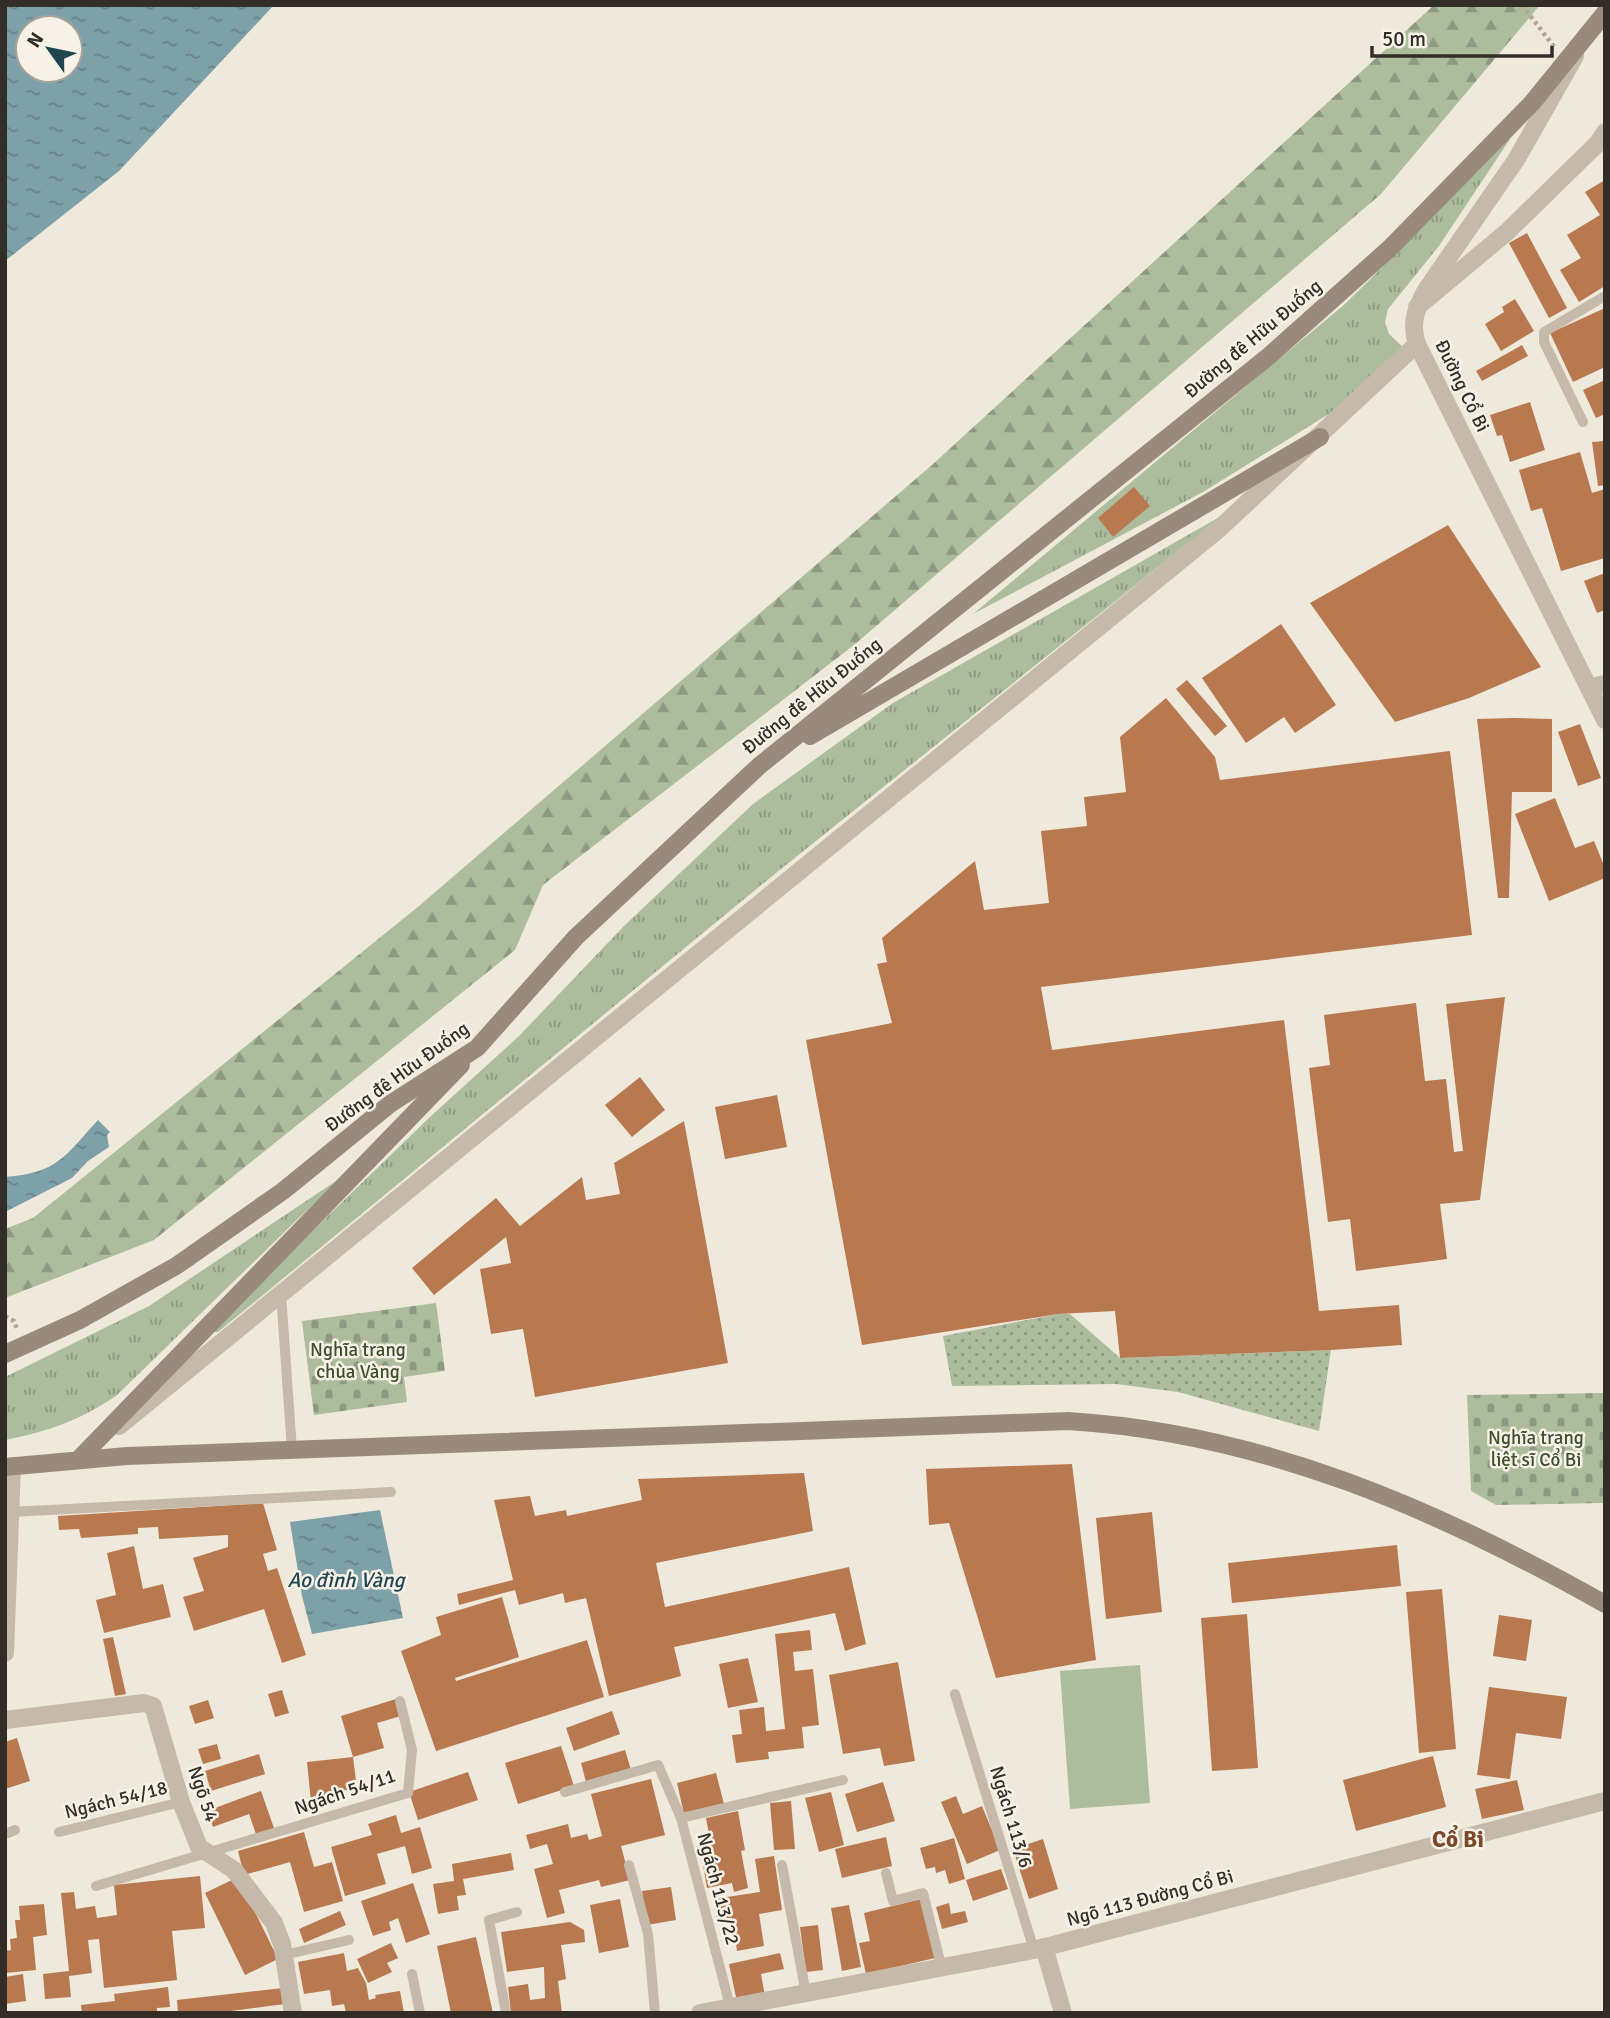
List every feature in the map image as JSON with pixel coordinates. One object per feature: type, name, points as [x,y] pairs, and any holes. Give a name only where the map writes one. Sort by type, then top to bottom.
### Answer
[{"type":"main road","name":"Đường đê Hữu Đuống","points":[[5,1354],[80,1320],[176,1266],[282,1191],[390,1104],[477,1048],[576,937],[759,766],[1293,336],[1435,206],[1524,112],[1605,13]]},
{"type":"main road","points":[[759,766],[1320,437]]},
{"type":"main road","points":[[79,1459],[477,1048]]},
{"type":"main road","points":[[9,1466],[79,1459],[1068,1421],[1128,1425],[1232,1444],[1354,1483],[1459,1526],[1605,1604]]},
{"type":"street","points":[[1417,306],[1516,160],[1580,45]]},
{"type":"street","points":[[1417,306],[1507,233],[1598,143],[1605,132]]},
{"type":"street","name":"Đường Cổ Bi","points":[[1417,306],[1412,325],[1417,344],[1597,685],[1605,720]]},
{"type":"street","points":[[79,1459],[1219,529],[1417,344]]},
{"type":"street","points":[[5,1653],[9,1466]]},
{"type":"street","name":"Ngõ 54","points":[[5,1720],[149,1703],[156,1710],[181,1802],[199,1847],[234,1870],[259,1899],[274,1923],[284,1955],[293,2013]]},
{"type":"street","name":"Ngõ 113 Đường Cổ Bi","points":[[700,2013],[731,2010],[1039,1949],[1605,1801]]},
{"type":"street","points":[[1039,1949],[1063,2013]]},
{"type":"lane","points":[[1583,422],[1544,342],[1544,332],[1551,325],[1605,296]]},
{"type":"lane","points":[[281,1294],[292,1450]]},
{"type":"lane","points":[[10,1512],[391,1492]]},
{"type":"lane","name":"Ngách 113/6","points":[[955,1694],[1039,1949]]},
{"type":"lane","name":"Ngách 54/11","points":[[208,1854],[408,1793],[412,1750],[400,1701]]},
{"type":"lane","points":[[565,1792],[658,1765],[681,1818]]},
{"type":"lane","name":"Ngách 113/22","points":[[731,2010],[681,1818],[843,1780]]},
{"type":"lane","name":"Ngách 54/18","points":[[59,1832],[181,1802]]},
{"type":"lane","points":[[96,1886],[208,1854]]},
{"type":"lane","points":[[629,1865],[648,1934],[655,2013]]},
{"type":"lane","points":[[782,1865],[806,1994]]},
{"type":"lane","points":[[886,1874],[893,1900],[923,1893],[942,1969]]},
{"type":"lane","points":[[506,2013],[489,1920],[517,1912]]},
{"type":"lane","points":[[284,1955],[349,1940]]},
{"type":"lane","points":[[412,1974],[420,2013]]},
{"type":"path","points":[[1522,5],[1566,62]]},
{"type":"green space","points":[[1434,5],[1540,5],[1381,194],[854,645],[543,885],[515,950],[154,1240],[5,1298],[5,1229],[33,1218],[419,906],[932,465]]},
{"type":"green space","points":[[1520,124],[1439,246],[1388,309],[1385,322],[1389,334],[1404,348],[1332,412],[1203,492],[973,614],[1345,304],[1429,221]]},
{"type":"green space","points":[[1223,515],[776,873],[218,1332],[213,1332],[212,1328],[431,1116],[519,1036],[624,926],[753,804],[893,703]]},
{"type":"green space","points":[[339,1179],[116,1396],[63,1424],[5,1440],[5,1377],[149,1306]]},
{"type":"green space","name":"Nghĩa trang chùa Vàng","points":[[436,1303],[445,1371],[404,1377],[407,1402],[314,1415],[302,1321]]},
{"type":"green space","points":[[1070,1314],[1120,1358],[1331,1350],[1319,1431],[1178,1392],[1116,1384],[952,1386],[943,1336]]},
{"type":"green space","name":"Nghĩa trang liệt sĩ Cổ Bi","points":[[1605,1393],[1605,1503],[1496,1505],[1471,1491],[1467,1395]]},
{"type":"green space","points":[[1140,1665],[1150,1803],[1070,1809],[1060,1671]]},
{"type":"water","points":[[5,5],[274,5],[119,171],[5,261]]},
{"type":"water","points":[[98,1120],[110,1132],[107,1135],[109,1147],[88,1161],[72,1178],[5,1212],[5,1177],[49,1167],[68,1153]]},
{"type":"water","name":"Ao đình Vàng","points":[[380,1510],[403,1618],[312,1634],[302,1596],[290,1522]]},
{"type":"building","points":[[1605,180],[1605,286],[1579,302],[1560,270],[1581,258],[1567,235],[1600,215],[1585,192]]},
{"type":"building","points":[[1527,233],[1567,308],[1549,318],[1509,243]]},
{"type":"building","points":[[1515,299],[1534,331],[1501,351],[1485,324],[1504,312],[1502,307]]},
{"type":"building","points":[[1605,308],[1605,367],[1573,382],[1550,333]]},
{"type":"building","points":[[1522,345],[1528,356],[1482,381],[1476,371]]},
{"type":"building","points":[[1605,380],[1605,414],[1596,418],[1583,390]]},
{"type":"building","points":[[1530,402],[1545,450],[1510,462],[1502,435],[1497,436],[1490,415]]},
{"type":"building","points":[[1605,441],[1605,485],[1598,486],[1592,442]]},
{"type":"building","points":[[1580,452],[1592,493],[1605,489],[1605,558],[1561,571],[1542,508],[1531,511],[1519,470]]},
{"type":"building","points":[[1134,487],[1150,506],[1113,537],[1098,518]]},
{"type":"building","points":[[1448,525],[1541,667],[1469,698],[1395,722],[1310,603]]},
{"type":"building","points":[[1605,573],[1605,610],[1597,613],[1584,581]]},
{"type":"building","points":[[1281,624],[1336,705],[1295,733],[1284,717],[1246,743],[1202,678]]},
{"type":"building","points":[[1187,680],[1227,726],[1215,736],[1176,689]]},
{"type":"building","points":[[1166,698],[1215,757],[1220,780],[1450,751],[1472,935],[1041,987],[1052,1050],[1284,1020],[1319,1311],[1399,1305],[1402,1345],[1120,1358],[1115,1311],[1058,1314],[862,1345],[806,1040],[892,1023],[877,964],[887,962],[882,938],[975,861],[984,910],[1049,903],[1041,831],[1087,826],[1084,797],[1126,792],[1120,737]]},
{"type":"building","points":[[1477,719],[1552,719],[1552,792],[1512,792],[1509,898],[1498,898]]},
{"type":"building","points":[[1580,724],[1601,778],[1578,786],[1558,732]]},
{"type":"building","points":[[1555,798],[1575,848],[1594,841],[1605,868],[1605,878],[1549,901],[1515,814]]},
{"type":"building","points":[[1505,997],[1480,1200],[1440,1204],[1447,1259],[1356,1271],[1350,1219],[1328,1222],[1309,1068],[1330,1065],[1324,1015],[1416,1003],[1425,1081],[1446,1079],[1454,1152],[1463,1151],[1446,1004]]},
{"type":"building","points":[[640,1077],[665,1110],[632,1137],[605,1105]]},
{"type":"building","points":[[777,1095],[787,1147],[725,1159],[715,1107]]},
{"type":"building","points":[[684,1121],[728,1363],[535,1397],[523,1329],[491,1334],[480,1269],[511,1263],[506,1237],[434,1295],[412,1268],[496,1198],[520,1226],[582,1177],[586,1200],[620,1194],[614,1163]]},
{"type":"building","points":[[1072,1464],[1096,1660],[996,1678],[949,1523],[929,1525],[926,1469]]},
{"type":"building","points":[[804,1473],[813,1531],[656,1563],[665,1607],[849,1567],[866,1644],[845,1651],[835,1613],[674,1647],[681,1676],[609,1696],[586,1598],[565,1603],[563,1593],[519,1605],[515,1590],[459,1605],[457,1594],[513,1580],[494,1500],[530,1496],[535,1516],[566,1510],[567,1516],[642,1500],[638,1479]]},
{"type":"building","points":[[263,1503],[277,1550],[263,1554],[268,1571],[277,1568],[306,1655],[282,1663],[264,1609],[194,1631],[183,1597],[204,1591],[193,1558],[228,1547],[228,1535],[159,1539],[158,1527],[138,1528],[138,1534],[81,1538],[79,1529],[59,1530],[58,1516]]},
{"type":"building","points":[[1152,1512],[1162,1612],[1106,1619],[1096,1518]]},
{"type":"building","points":[[1397,1545],[1401,1586],[1232,1603],[1228,1563]]},
{"type":"building","points":[[134,1546],[143,1589],[163,1584],[171,1617],[104,1633],[96,1600],[116,1595],[107,1553]]},
{"type":"building","points":[[1442,1589],[1456,1749],[1419,1753],[1406,1592]]},
{"type":"building","points":[[502,1597],[519,1657],[455,1678],[456,1681],[587,1640],[604,1697],[436,1751],[401,1651],[441,1635],[436,1617]]},
{"type":"building","points":[[1247,1614],[1258,1768],[1212,1771],[1201,1618]]},
{"type":"building","points":[[1499,1615],[1532,1620],[1526,1661],[1493,1656]]},
{"type":"building","points":[[810,1630],[812,1650],[793,1652],[795,1671],[813,1669],[819,1725],[802,1727],[804,1748],[768,1752],[769,1759],[736,1763],[732,1735],[742,1734],[739,1710],[764,1707],[766,1731],[785,1729],[775,1634]]},
{"type":"building","points":[[113,1637],[126,1694],[115,1696],[103,1639]]},
{"type":"building","points":[[748,1658],[758,1702],[728,1708],[719,1664]]},
{"type":"building","points":[[898,1662],[915,1761],[884,1766],[880,1748],[843,1754],[829,1675]]},
{"type":"building","points":[[1489,1687],[1567,1697],[1561,1739],[1516,1733],[1510,1779],[1477,1775]]},
{"type":"building","points":[[282,1690],[289,1713],[275,1717],[268,1694]]},
{"type":"building","points":[[396,1699],[401,1716],[377,1723],[384,1748],[353,1757],[341,1716]]},
{"type":"building","points":[[208,1700],[214,1718],[195,1724],[189,1706]]},
{"type":"building","points":[[612,1711],[620,1734],[574,1751],[566,1728]]},
{"type":"building","points":[[17,1738],[30,1781],[5,1789],[5,1742]]},
{"type":"building","points":[[217,1744],[221,1759],[203,1764],[198,1749]]},
{"type":"building","points":[[561,1746],[574,1786],[518,1804],[505,1763]]},
{"type":"building","points":[[625,1750],[631,1770],[586,1782],[581,1763]]},
{"type":"building","points":[[259,1754],[265,1774],[211,1791],[205,1771]]},
{"type":"building","points":[[1433,1756],[1446,1807],[1356,1831],[1343,1780]]},
{"type":"building","points":[[353,1757],[357,1789],[331,1792],[331,1800],[311,1802],[307,1762]]},
{"type":"building","points":[[468,1772],[478,1800],[418,1820],[409,1792]]},
{"type":"building","points":[[716,1773],[724,1804],[684,1814],[677,1783]]},
{"type":"building","points":[[651,1779],[665,1835],[621,1846],[630,1880],[601,1887],[599,1880],[559,1890],[565,1913],[547,1918],[534,1869],[553,1864],[547,1844],[530,1849],[526,1835],[568,1824],[571,1838],[587,1834],[589,1840],[602,1836],[591,1794]]},
{"type":"building","points":[[1517,1780],[1524,1810],[1482,1819],[1475,1789]]},
{"type":"building","points":[[883,1782],[895,1821],[857,1832],[845,1794]]},
{"type":"building","points":[[261,1791],[275,1831],[257,1837],[249,1814],[213,1827],[207,1811]]},
{"type":"building","points":[[831,1792],[844,1845],[819,1852],[805,1798]]},
{"type":"building","points":[[956,1796],[963,1814],[982,1806],[1000,1850],[967,1864],[941,1802]]},
{"type":"building","points":[[791,1801],[795,1849],[774,1850],[770,1803]]},
{"type":"building","points":[[738,1811],[745,1850],[741,1851],[748,1888],[734,1892],[732,1883],[707,1888],[702,1859],[713,1856],[706,1818]]},
{"type":"building","points":[[396,1815],[401,1833],[420,1827],[432,1868],[412,1874],[405,1846],[377,1854],[386,1884],[345,1896],[331,1847],[372,1835],[368,1824]]},
{"type":"building","points":[[304,1832],[314,1867],[332,1862],[343,1901],[304,1912],[290,1862],[244,1875],[238,1851]]},
{"type":"building","points":[[886,1837],[892,1866],[842,1878],[835,1849]]},
{"type":"building","points":[[954,1838],[965,1879],[949,1884],[945,1870],[936,1873],[935,1867],[926,1869],[920,1848]]},
{"type":"building","points":[[1043,1839],[1058,1889],[1029,1899],[1013,1849]]},
{"type":"building","points":[[511,1853],[514,1870],[463,1879],[466,1895],[457,1896],[459,1910],[438,1914],[433,1884],[454,1881],[452,1864]]},
{"type":"building","points":[[774,1856],[782,1910],[759,1914],[764,1946],[737,1951],[732,1918],[717,1921],[714,1899],[760,1892],[755,1859]]},
{"type":"building","points":[[1001,1869],[1008,1889],[973,1901],[966,1880]]},
{"type":"building","points":[[200,1876],[205,1928],[172,1931],[177,1980],[104,1988],[99,1939],[88,1940],[92,1973],[69,1976],[71,1997],[45,1999],[43,1974],[69,1971],[61,1893],[74,1892],[76,1909],[95,1906],[97,1918],[117,1915],[114,1885]]},
{"type":"building","points":[[238,1877],[278,1959],[245,1975],[205,1893]]},
{"type":"building","points":[[413,1883],[430,1934],[406,1943],[398,1918],[389,1922],[391,1930],[373,1936],[361,1901]]},
{"type":"building","points":[[671,1887],[676,1920],[647,1925],[642,1891]]},
{"type":"building","points":[[620,1899],[629,1947],[599,1953],[590,1905]]},
{"type":"building","points":[[921,1899],[935,1958],[866,1974],[859,1943],[870,1941],[864,1913]]},
{"type":"building","points":[[949,1903],[951,1914],[965,1911],[968,1922],[942,1929],[936,1907]]},
{"type":"building","points":[[44,1904],[47,1935],[33,1937],[36,1970],[5,1973],[5,1951],[11,1950],[10,1939],[17,1938],[15,1920],[20,1920],[19,1906]]},
{"type":"building","points":[[849,1905],[861,1967],[842,1971],[831,1908]]},
{"type":"building","points":[[340,1911],[346,1925],[304,1943],[299,1929]]},
{"type":"building","points":[[570,1922],[584,1930],[585,1942],[561,1945],[566,1979],[558,1981],[562,2013],[511,2013],[508,1987],[528,1984],[530,2000],[545,1998],[544,1967],[507,1972],[501,1932]]},
{"type":"building","points":[[818,1925],[823,1970],[806,1972],[800,1927]]},
{"type":"building","points":[[476,1937],[493,2013],[451,2013],[437,1946]]},
{"type":"building","points":[[391,1943],[398,1958],[387,1963],[392,1972],[368,1983],[357,1959]]},
{"type":"building","points":[[344,1953],[347,1971],[358,1968],[366,1983],[369,2000],[376,1998],[375,1995],[400,1991],[404,2013],[346,2013],[344,2004],[332,2006],[330,1990],[304,1994],[298,1962]]},
{"type":"building","points":[[780,1953],[784,1969],[761,1974],[765,1996],[737,2002],[729,1964]]},
{"type":"building","points":[[23,1974],[26,2001],[5,2004],[5,1977]]},
{"type":"building","points":[[168,1987],[170,2007],[157,2008],[157,2013],[82,2013],[81,2005],[115,2001],[114,1994]]},
{"type":"building","points":[[283,1988],[285,2004],[216,2013],[178,2013],[177,2000]]},
{"type":"district","name":"Cổ Bi","points":[[1458,1839]]}]
